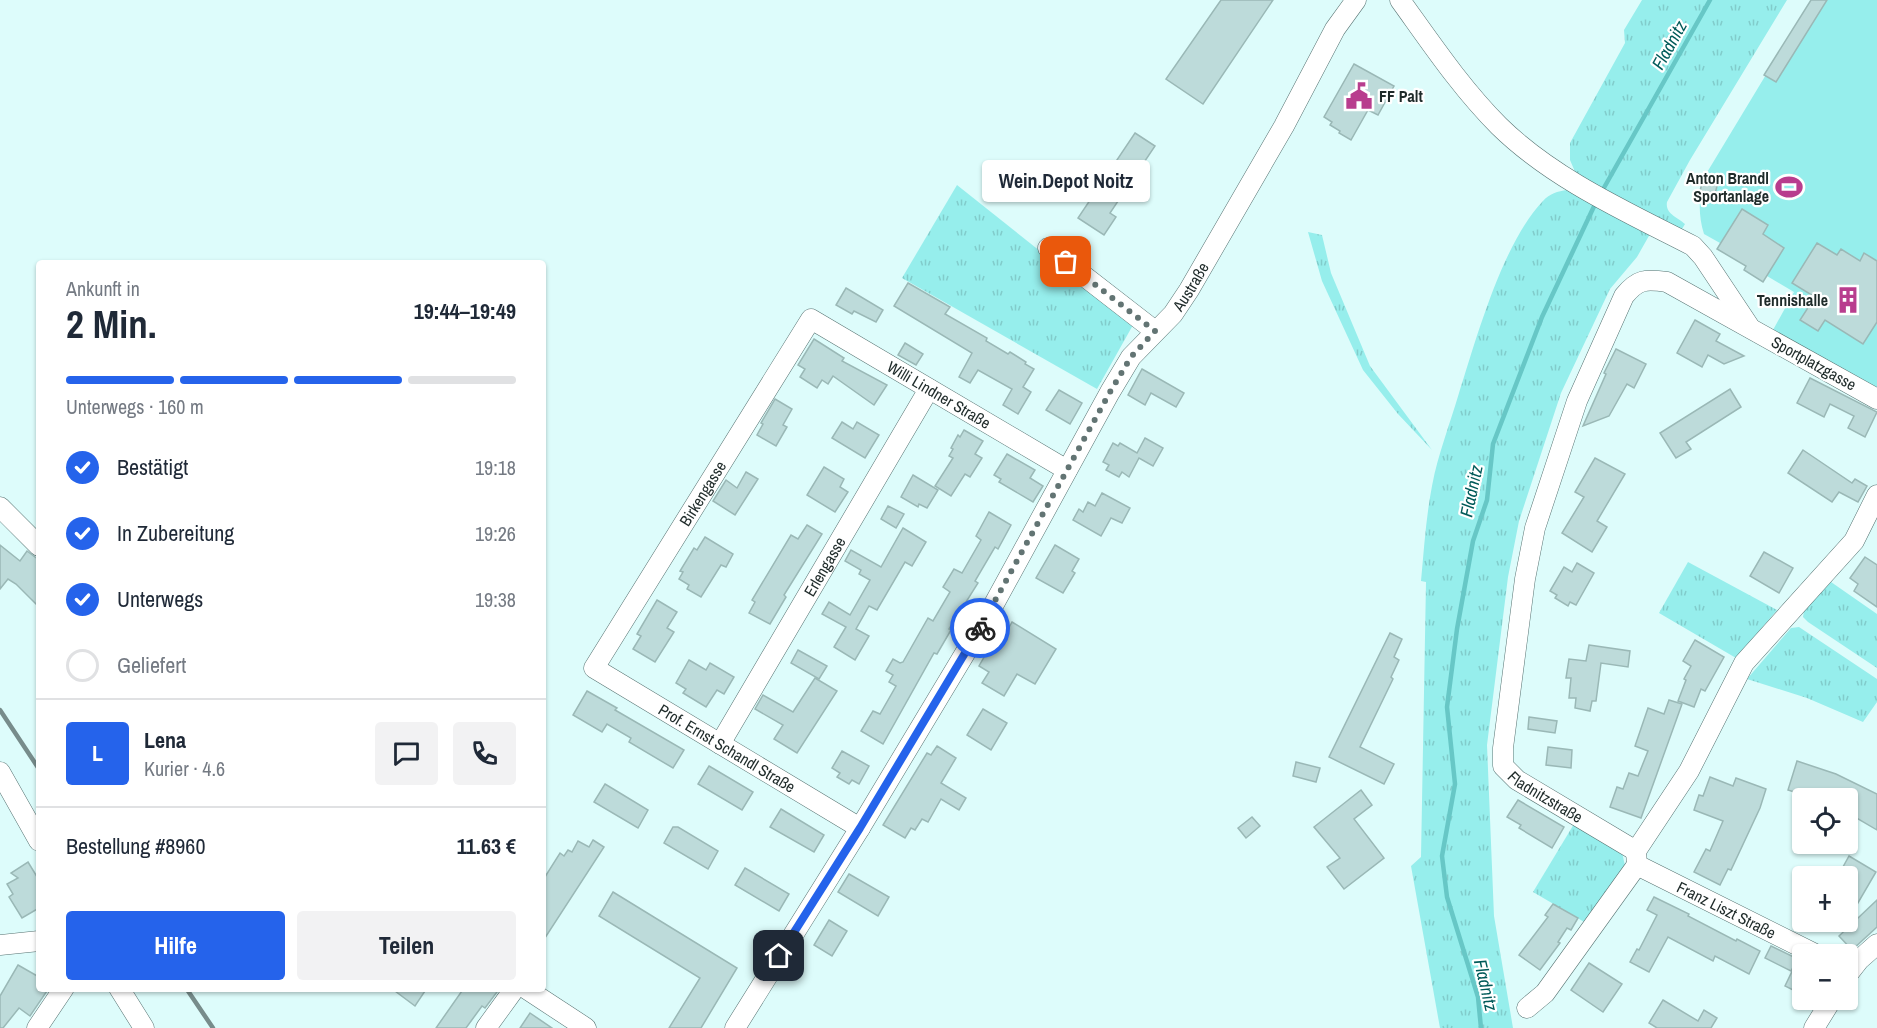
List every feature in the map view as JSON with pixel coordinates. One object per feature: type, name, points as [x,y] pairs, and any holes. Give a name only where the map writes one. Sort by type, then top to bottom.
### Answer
[{"type":"street","name":"Austraße","points":[[735,1028],[860,828],[988,615],[1066,470],[1131,357],[1173,314],[1189,290],[1278,136],[1335,29],[1356,0]]},
{"type":"street","name":"Sportplatzgasse","points":[[1400,0],[1464,86],[1500,127],[1562,176],[1693,246],[1704,257],[1750,328]]},
{"type":"street","points":[[1048,248],[1155,331]]},
{"type":"street","name":"Sportplatzgasse","points":[[1650,279],[1667,282],[1877,399]]},
{"type":"street","name":"Fladnitzstraße","points":[[1636,858],[1517,780],[1503,766],[1503,748],[1525,579],[1535,528],[1577,401],[1623,296],[1634,284],[1650,279]]},
{"type":"street","name":"Willi Lindner Straße","points":[[811,319],[1066,470]]},
{"type":"street","name":"Birkengasse","points":[[594,668],[811,319]]},
{"type":"street","name":"Erlengasse","points":[[720,744],[929,389]]},
{"type":"street","points":[[1527,1008],[1545,993],[1636,858],[1689,771],[1744,663],[1854,541],[1877,495]]},
{"type":"street","points":[[0,507],[36,543]]},
{"type":"street","name":"Prof. Ernst Schandl Straße","points":[[594,668],[860,828]]},
{"type":"street","points":[[0,772],[36,836]]},
{"type":"street","name":"Franz Liszt Straße","points":[[1636,858],[1796,944]]},
{"type":"street","points":[[0,945],[36,941]]},
{"type":"street","points":[[1858,963],[1877,944]]},
{"type":"street","points":[[37,1028],[61,992]]},
{"type":"street","points":[[122,992],[144,1028]]},
{"type":"street","points":[[486,1028],[512,992]]},
{"type":"street","points":[[531,992],[586,1028]]},
{"type":"street","points":[[1814,1028],[1825,1010]]},
{"type":"green space","points":[[1642,0],[1787,0],[1667,202],[1668,210],[1685,224],[1682,229],[1576,174],[1570,160],[1570,143],[1625,43],[1624,30]]},
{"type":"green space","name":"Anton Brandl Sportanlage","points":[[1811,0],[1877,0],[1877,389],[1773,330],[1794,292],[1767,276],[1763,282],[1744,270],[1746,266],[1717,249],[1720,243],[1704,234],[1701,220],[1700,200],[1703,179]]},
{"type":"green space","points":[[957,185],[1133,325],[1097,389],[902,278]]},
{"type":"green space","points":[[1567,190],[1650,234],[1637,257],[1610,289],[1561,393],[1519,521],[1508,577],[1487,745],[1494,916],[1513,1028],[1440,1028],[1411,866],[1421,857],[1426,582],[1421,581],[1430,498],[1441,451],[1474,345],[1503,266],[1528,219],[1543,201],[1554,193]]},
{"type":"green space","points":[[1308,232],[1322,235],[1331,273],[1370,366],[1432,450],[1398,414],[1363,370],[1322,281]]},
{"type":"green space","points":[[1688,562],[1777,610],[1736,658],[1659,613]]},
{"type":"green space","points":[[1831,582],[1877,614],[1877,668],[1803,617],[1804,611]]},
{"type":"green space","points":[[1799,627],[1877,679],[1877,702],[1863,722],[1807,698],[1747,679],[1791,628]]},
{"type":"green space","points":[[1574,824],[1622,852],[1625,866],[1586,923],[1533,892]]},
{"type":"building","points":[[1221,0],[1273,0],[1203,104],[1166,79]]},
{"type":"building","points":[[1811,0],[1827,0],[1776,82],[1764,75]]},
{"type":"building","points":[[1354,64],[1394,86],[1378,115],[1368,110],[1351,140],[1339,133],[1340,131],[1330,125],[1332,122],[1324,117]]},
{"type":"building","points":[[1135,133],[1155,146],[1110,213],[1116,217],[1104,235],[1078,218]]},
{"type":"building","points":[[1703,179],[1718,182],[1714,198],[1699,195]]},
{"type":"building","points":[[1742,209],[1768,225],[1763,234],[1784,248],[1763,282],[1744,270],[1746,266],[1717,249]]},
{"type":"building","name":"Tennishalle","points":[[1817,243],[1837,255],[1841,249],[1860,261],[1864,253],[1877,261],[1877,322],[1863,344],[1825,320],[1818,331],[1800,320],[1815,297],[1792,283]]},
{"type":"building","points":[[908,283],[950,307],[945,314],[987,338],[986,341],[1008,354],[1010,352],[1034,369],[1023,387],[1031,392],[1018,414],[1003,405],[1012,389],[978,370],[970,383],[959,377],[972,353],[894,306]]},
{"type":"building","points":[[846,288],[883,310],[876,322],[854,311],[852,314],[836,305]]},
{"type":"building","points":[[1695,320],[1720,334],[1716,341],[1744,356],[1724,364],[1708,355],[1702,367],[1677,353]]},
{"type":"building","points":[[814,339],[844,358],[842,361],[887,385],[874,405],[833,376],[828,384],[822,380],[817,388],[800,377],[805,369],[798,365]]},
{"type":"building","points":[[905,343],[923,354],[916,365],[898,355]]},
{"type":"building","points":[[1616,349],[1646,364],[1634,388],[1627,384],[1609,416],[1583,426],[1606,374],[1604,373]]},
{"type":"building","points":[[1142,369],[1184,393],[1176,407],[1151,393],[1145,405],[1128,395]]},
{"type":"building","points":[[1810,378],[1877,412],[1865,437],[1848,428],[1854,416],[1830,404],[1824,417],[1797,403]]},
{"type":"building","points":[[1730,389],[1741,407],[1686,442],[1691,449],[1676,458],[1660,433]]},
{"type":"building","points":[[1059,390],[1082,403],[1070,424],[1046,410]]},
{"type":"building","points":[[775,399],[792,409],[783,425],[787,427],[776,446],[757,435]]},
{"type":"building","points":[[842,422],[853,429],[857,422],[879,435],[865,458],[832,438]]},
{"type":"building","points":[[964,430],[983,441],[975,454],[982,458],[970,477],[965,474],[951,496],[935,486],[953,458],[949,456],[953,449],[951,448],[958,435],[960,437]]},
{"type":"building","points":[[1145,438],[1163,448],[1153,466],[1139,458],[1129,477],[1122,472],[1119,477],[1106,470],[1109,465],[1103,462],[1113,443],[1118,446],[1120,443],[1137,453]]},
{"type":"building","points":[[1803,450],[1852,483],[1855,479],[1867,486],[1858,502],[1839,492],[1832,502],[1788,473]]},
{"type":"building","points":[[1007,454],[1035,470],[1030,478],[1043,486],[1033,502],[999,482],[1001,479],[994,475]]},
{"type":"building","points":[[1595,458],[1625,474],[1597,521],[1607,527],[1592,552],[1562,533],[1584,497],[1575,492]]},
{"type":"building","points":[[824,467],[844,479],[840,487],[848,492],[835,512],[807,495]]},
{"type":"building","points":[[746,472],[758,479],[735,515],[713,501],[726,480],[737,488]]},
{"type":"building","points":[[913,475],[938,490],[927,508],[919,504],[918,507],[901,497]]},
{"type":"building","points":[[1102,493],[1130,508],[1122,523],[1111,518],[1101,536],[1073,520],[1079,509],[1083,512],[1088,502],[1095,506]]},
{"type":"building","points":[[888,506],[904,514],[896,528],[881,519]]},
{"type":"building","points":[[989,512],[1011,525],[998,549],[995,547],[975,581],[978,583],[949,629],[951,630],[937,654],[934,653],[883,744],[861,731],[873,711],[880,714],[896,686],[889,682],[893,675],[886,671],[893,659],[900,663],[903,662],[928,618],[933,621],[950,592],[943,587],[954,569],[962,573],[981,540],[976,536]]},
{"type":"building","points":[[807,525],[822,534],[784,595],[786,597],[770,624],[749,613],[755,602],[752,600],[791,535],[798,539]]},
{"type":"building","points":[[903,528],[926,542],[912,566],[905,562],[877,610],[869,606],[856,629],[869,636],[855,660],[834,647],[846,627],[822,614],[829,602],[850,615],[870,580],[859,574],[861,570],[845,561],[851,550],[881,567]]},
{"type":"building","points":[[705,537],[733,554],[726,567],[721,565],[701,597],[687,589],[689,585],[679,579],[683,572],[680,571],[694,548],[697,550]]},
{"type":"building","points":[[0,545],[20,561],[27,551],[36,558],[36,604],[8,579],[0,589]]},
{"type":"building","points":[[1055,545],[1079,559],[1072,571],[1075,573],[1063,593],[1036,578]]},
{"type":"building","points":[[1764,552],[1793,568],[1779,593],[1750,576]]},
{"type":"building","points":[[1865,557],[1877,565],[1877,607],[1854,591],[1858,584],[1850,578]]},
{"type":"building","points":[[1577,563],[1594,573],[1576,605],[1570,602],[1568,606],[1555,598],[1557,595],[1550,591],[1564,567],[1572,572]]},
{"type":"building","points":[[657,600],[677,612],[667,628],[674,632],[655,662],[633,649],[641,636],[637,634]]},
{"type":"building","points":[[1012,622],[1056,649],[1035,684],[1017,674],[1004,696],[982,683],[989,672],[979,666],[991,645],[994,647]]},
{"type":"building","points":[[1390,633],[1402,639],[1394,657],[1399,660],[1391,677],[1393,679],[1360,747],[1394,764],[1384,784],[1329,757]]},
{"type":"building","points":[[1695,640],[1724,657],[1705,691],[1701,689],[1694,707],[1678,701],[1686,680],[1684,679],[1691,666],[1683,661]]},
{"type":"building","points":[[1589,645],[1630,651],[1628,667],[1601,663],[1596,701],[1592,701],[1590,711],[1575,708],[1576,698],[1569,698],[1571,678],[1566,678],[1569,659],[1586,661]]},
{"type":"building","points":[[798,650],[827,666],[819,679],[791,663]]},
{"type":"building","points":[[689,660],[706,670],[710,663],[734,677],[724,694],[717,690],[706,707],[683,693],[686,689],[676,683]]},
{"type":"building","points":[[815,678],[837,691],[797,753],[774,739],[783,725],[755,709],[763,695],[793,712]]},
{"type":"building","points":[[587,691],[684,750],[673,768],[629,742],[631,738],[607,724],[602,732],[573,715]]},
{"type":"building","points":[[1669,700],[1682,704],[1641,818],[1610,807],[1617,787],[1623,789],[1629,773],[1638,776],[1648,751],[1635,746],[1648,708],[1664,714]]},
{"type":"building","points":[[983,709],[1007,723],[991,750],[967,735]]},
{"type":"building","points":[[1529,717],[1557,721],[1555,733],[1528,729]]},
{"type":"building","points":[[937,746],[956,758],[941,783],[966,798],[959,810],[941,799],[928,822],[922,819],[915,830],[911,828],[905,838],[883,825],[927,753],[931,755]]},
{"type":"building","points":[[1548,747],[1572,750],[1571,768],[1546,765]]},
{"type":"building","points":[[842,751],[869,766],[859,784],[852,780],[849,784],[837,777],[840,773],[832,768]]},
{"type":"building","points":[[1797,761],[1836,774],[1877,794],[1877,830],[1858,819],[1858,788],[1792,788],[1792,791],[1788,790]]},
{"type":"building","points":[[1296,762],[1320,768],[1316,782],[1293,776]]},
{"type":"building","points":[[709,766],[753,792],[742,810],[698,784]]},
{"type":"building","points":[[1710,777],[1733,786],[1736,778],[1766,789],[1760,808],[1731,870],[1728,869],[1720,885],[1694,872],[1706,849],[1710,851],[1723,821],[1694,810],[1699,795],[1703,796]]},
{"type":"building","points":[[605,784],[648,810],[638,828],[594,802]]},
{"type":"building","points":[[1361,790],[1372,805],[1354,819],[1384,858],[1344,889],[1327,867],[1340,858],[1314,827]]},
{"type":"building","points":[[1518,800],[1564,827],[1552,848],[1519,828],[1521,825],[1507,817]]},
{"type":"building","points":[[781,809],[824,835],[814,852],[770,827]]},
{"type":"building","points":[[1252,817],[1260,826],[1246,838],[1238,828]]},
{"type":"building","points":[[673,827],[678,827],[718,851],[708,869],[664,843]]},
{"type":"building","points":[[593,840],[604,847],[546,936],[546,875],[560,853],[564,856],[568,850],[572,852],[578,841],[589,847]]},
{"type":"building","points":[[1849,856],[1876,872],[1858,903],[1858,866],[1844,866]]},
{"type":"building","points":[[28,862],[36,875],[36,910],[22,918],[9,897],[13,894],[7,884],[18,878],[11,873]]},
{"type":"building","points":[[745,868],[789,894],[779,911],[735,885]]},
{"type":"building","points":[[849,874],[889,897],[878,916],[838,892]]},
{"type":"building","points":[[613,892],[737,968],[701,1028],[669,1028],[700,978],[599,916]]},
{"type":"building","points":[[1654,897],[1736,941],[1737,939],[1760,951],[1749,974],[1715,956],[1713,961],[1668,937],[1649,972],[1630,962],[1637,949],[1639,950],[1657,915],[1647,910]]},
{"type":"building","points":[[1877,900],[1877,927],[1858,944],[1846,944],[1839,936],[1843,932],[1858,932],[1858,918]]},
{"type":"building","points":[[1553,904],[1578,918],[1571,930],[1567,928],[1558,942],[1560,943],[1540,970],[1519,955],[1548,917],[1545,915]]},
{"type":"building","points":[[829,920],[847,931],[832,956],[814,945]]},
{"type":"building","points":[[1771,946],[1792,956],[1792,969],[1791,971],[1765,958]]},
{"type":"building","points":[[1589,963],[1622,984],[1603,1012],[1571,990]]},
{"type":"building","points":[[18,965],[36,975],[36,992],[46,992],[30,1016],[19,1008],[3,1028],[0,1028],[0,996]]},
{"type":"building","points":[[1792,971],[1792,990],[1785,986]]},
{"type":"building","points":[[396,992],[424,992],[415,1006]]},
{"type":"building","points":[[461,992],[497,992],[485,1008],[482,1006],[466,1028],[436,1028]]},
{"type":"building","points":[[1663,1000],[1698,1021],[1704,1010],[1717,1018],[1711,1028],[1657,1028],[1649,1023]]},
{"type":"building","points":[[530,1013],[552,1028],[520,1028]]},
{"type":"waterway","name":"Fladnitz","points":[[1601,193],[1710,0]]},
{"type":"waterway","name":"Fladnitz","points":[[1481,1028],[1478,997],[1447,897],[1442,856],[1455,784],[1447,707],[1457,629],[1473,541],[1487,500],[1493,444],[1542,317],[1597,200]]},
{"type":"railway","points":[[0,710],[36,764]]},
{"type":"railway","points":[[189,992],[213,1028]]},
{"type":"way so far","points":[[980,628],[1110,392],[1131,357],[1155,331],[1066,262]]},
{"type":"place","name":"FF Palt","points":[[1359,96]]},
{"type":"place","name":"Anton Brandl Sportanlage","points":[[1789,187]]},
{"type":"place","name":"Wein.Depot Noitz","points":[[1066,262]]},
{"type":"place","name":"Tennishalle","points":[[1848,300]]},
{"type":"route","points":[[779,956],[860,828],[980,628]]}]
